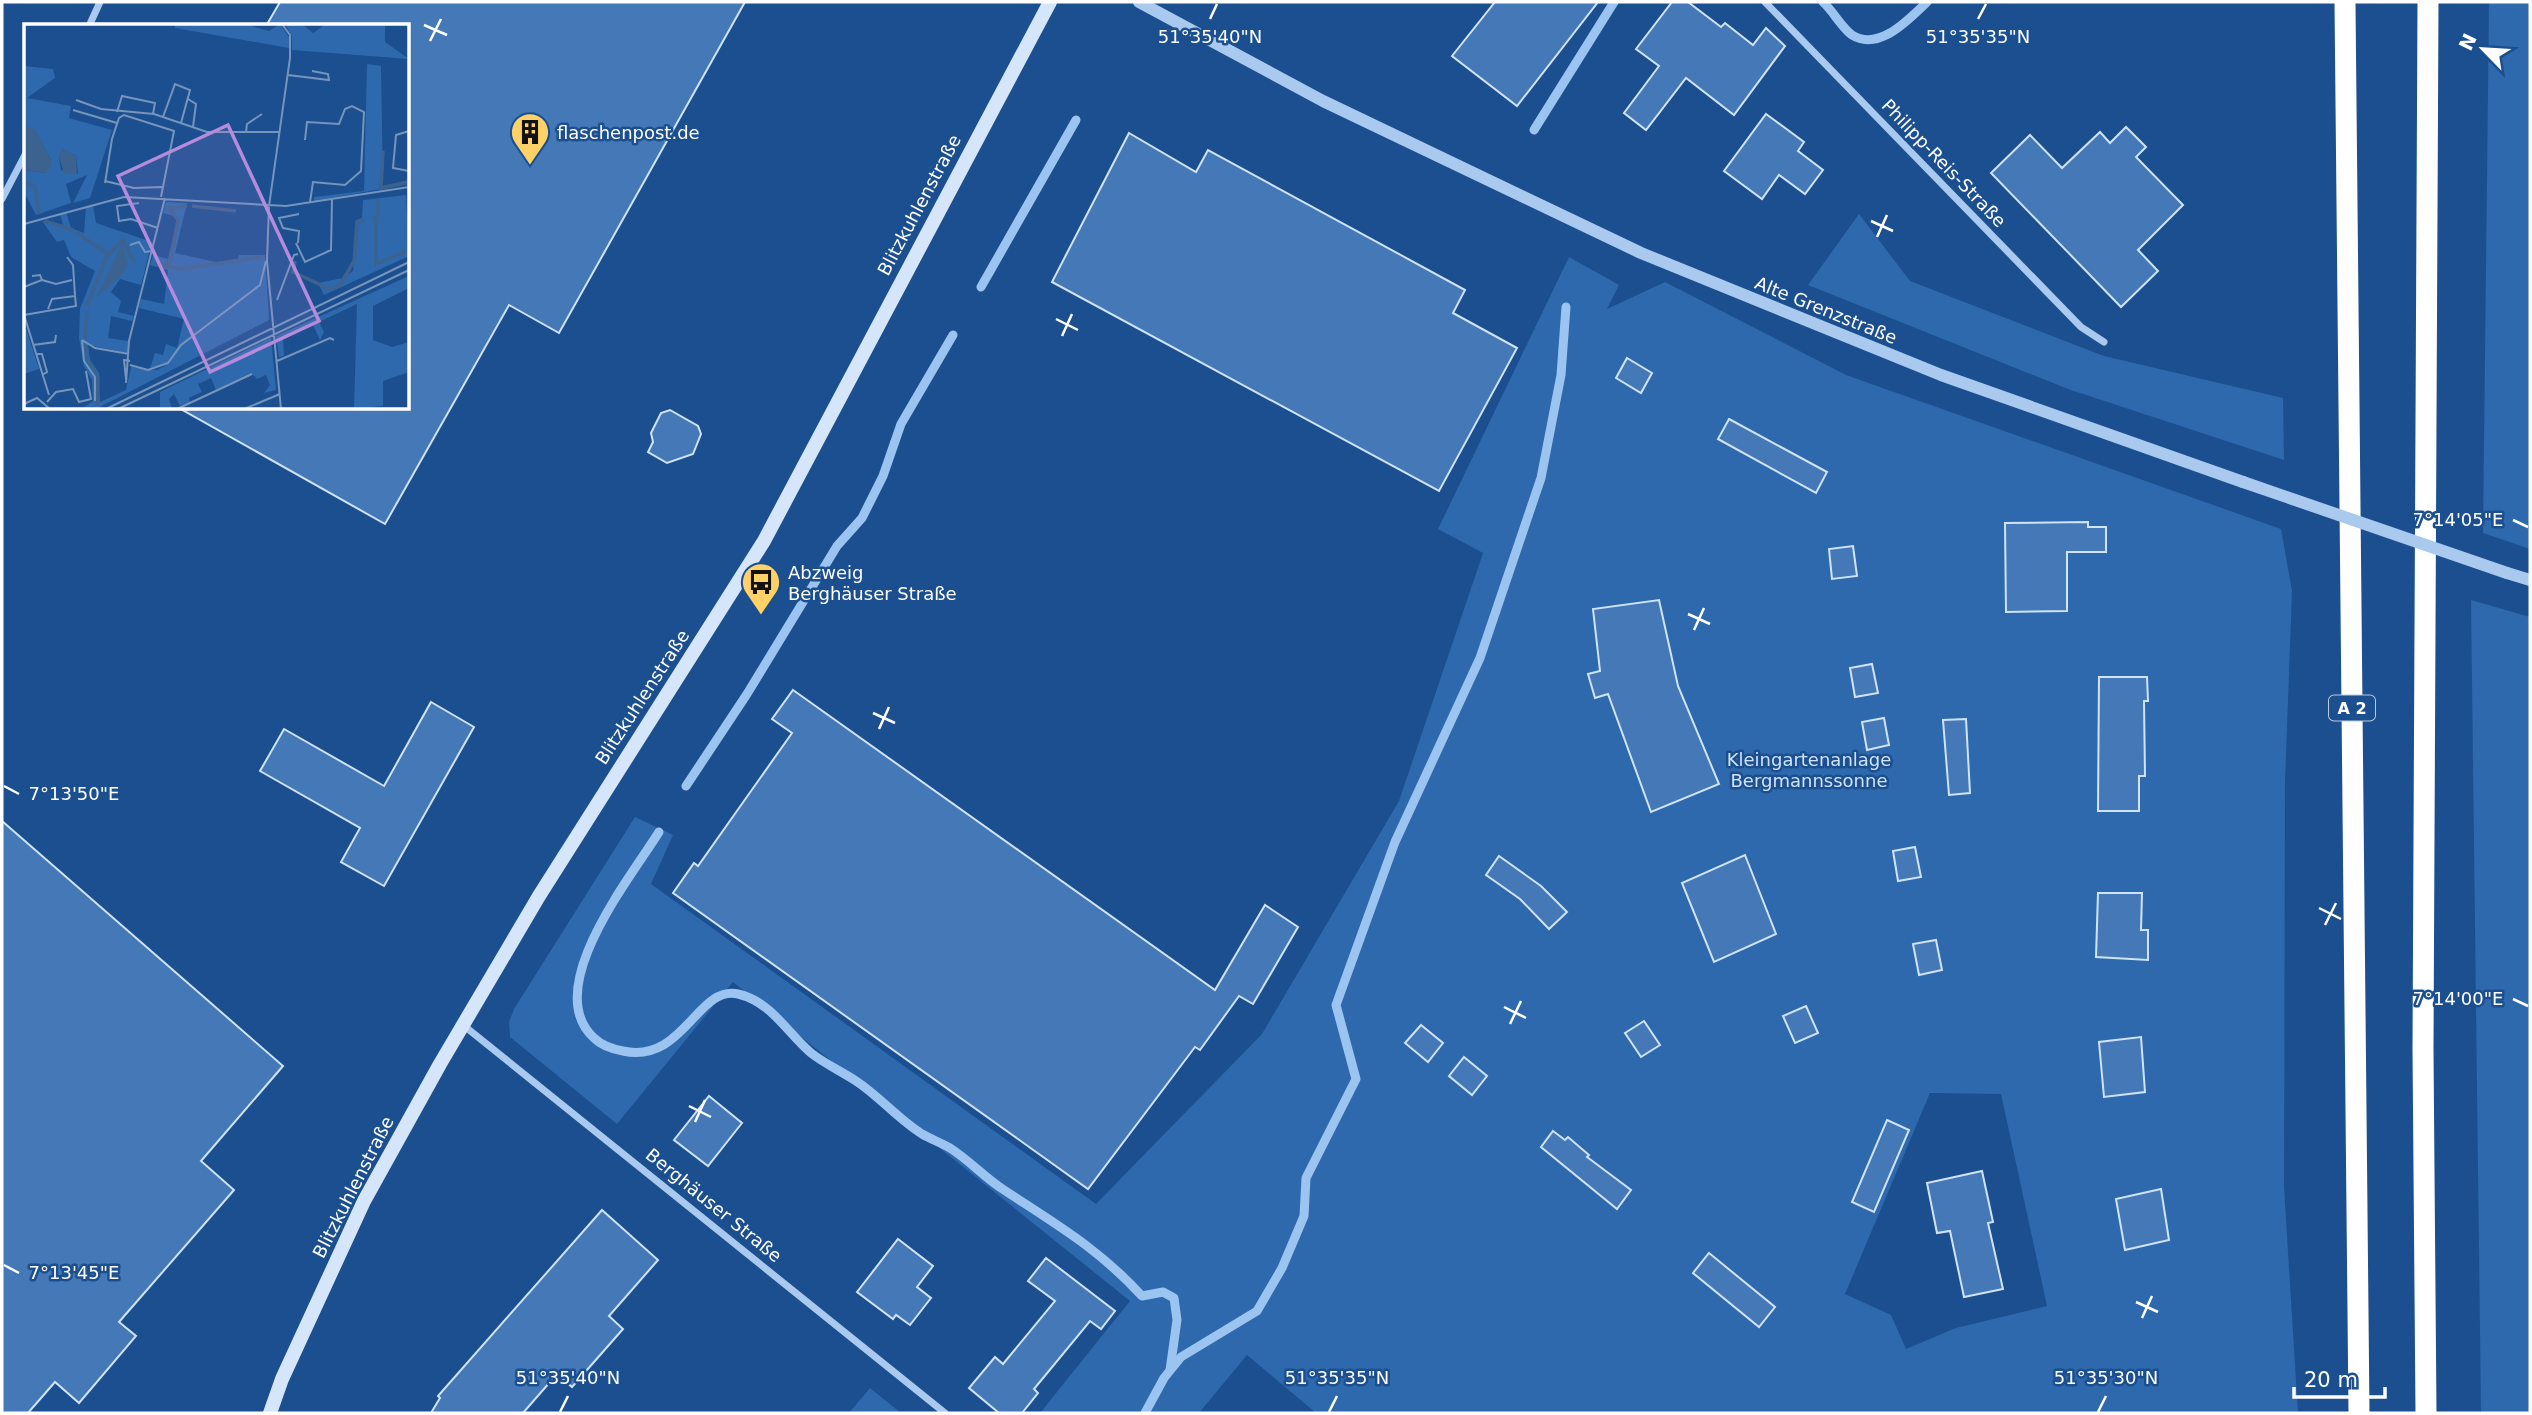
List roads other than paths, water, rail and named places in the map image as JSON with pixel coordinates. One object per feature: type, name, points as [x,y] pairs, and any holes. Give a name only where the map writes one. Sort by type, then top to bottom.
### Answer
[{"type":"highway","name":"A 2","points":[[2345,2],[2359,1413]]},
{"type":"highway","points":[[2426,1413],[2423,1021],[2428,2]]},
{"type":"main road","name":"Blitzkuhlenstraße","points":[[270,1413],[282,1379],[364,1201],[462,1024],[546,884],[764,541],[1050,2]]},
{"type":"street","points":[[90,24],[100,2]]},
{"type":"street","name":"Alte Grenzstraße","points":[[1139,2],[1324,101],[1641,253],[1941,375],[2530,580]]},
{"type":"street","name":"Philipp-Reis-Straße","points":[[1765,2],[2081,327],[2105,342]]},
{"type":"street","points":[[2,199],[24,157]]},
{"type":"street","name":"Berghäuser Straße","points":[[462,1024],[945,1413]]},
{"type":"waterway","points":[[1534,130],[1614,2]]},
{"type":"waterway","points":[[1823,2],[1852,35],[1862,39],[1883,37],[1927,2]]},
{"type":"waterway","points":[[981,287],[1076,120]]},
{"type":"waterway","points":[[1145,1413],[1164,1378],[1181,1357],[1257,1311],[1282,1268],[1304,1216],[1306,1178],[1356,1079],[1336,1005],[1395,842],[1480,658],[1541,478],[1561,375],[1566,307]]},
{"type":"waterway","points":[[686,786],[747,694],[837,546],[862,518],[883,476],[901,424],[953,335]]},
{"type":"waterway","points":[[659,832],[612,904],[583,963],[577,991],[580,1017],[594,1038],[615,1049],[644,1052],[661,1046],[675,1036],[711,1001],[724,994],[738,994],[750,998],[770,1011],[811,1053],[864,1087],[913,1128],[950,1148],[997,1185],[1077,1238],[1142,1296],[1163,1292],[1174,1298],[1177,1320],[1170,1370]]},
{"type":"place","name":"flaschenpost.de","points":[[530,166]]},
{"type":"place","name":"Abzweig Berghäuser Straße","points":[[761,616]]},
{"type":"park label","name":"Kleingartenanlage Bergmannssonne","points":[[1809,769]]}]
